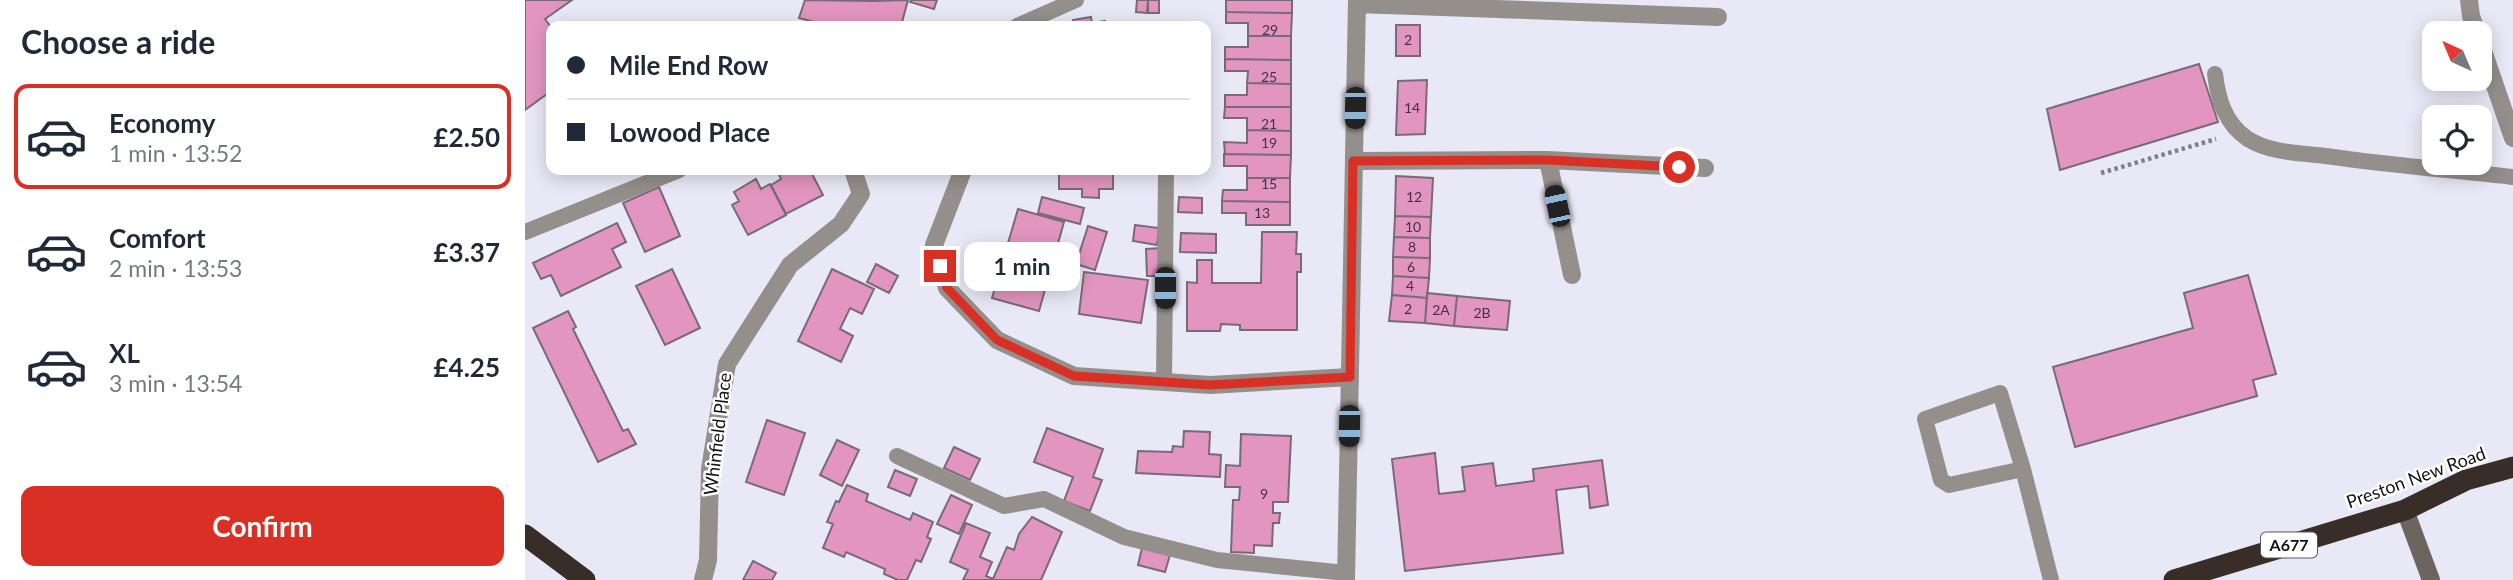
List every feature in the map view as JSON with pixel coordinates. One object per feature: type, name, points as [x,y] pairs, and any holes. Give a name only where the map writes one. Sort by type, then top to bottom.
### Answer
[{"type":"highway","name":"Preston New Road","points":[[2173,580],[2405,510],[2466,480],[2513,467]]},
{"type":"highway","points":[[525,535],[585,580]]},
{"type":"main road","points":[[2405,510],[2431,580]]},
{"type":"street","points":[[2469,0],[2473,21]]},
{"type":"street","points":[[1346,577],[1357,2],[1718,17]]},
{"type":"street","points":[[2492,77],[2513,138]]},
{"type":"street","points":[[1353,161],[1548,160],[1705,168]]},
{"type":"street","points":[[1548,160],[1572,275]]},
{"type":"street","name":"Whinfield Place","points":[[703,580],[708,560],[710,469],[727,364],[790,265],[841,224],[861,194],[855,175]]},
{"type":"street","points":[[961,175],[934,245],[947,288],[997,340],[1074,376],[1210,385],[1350,377]]},
{"type":"lane","points":[[1028,21],[1076,0]]},
{"type":"lane","points":[[2215,74],[2218,98],[2229,121],[2247,138],[2272,149],[2513,177]]},
{"type":"lane","points":[[525,232],[667,175]]},
{"type":"lane","points":[[1164,382],[1166,175]]},
{"type":"lane","points":[[2023,469],[1949,485],[1941,480],[1925,419],[2000,393],[2023,469],[2051,580]]},
{"type":"lane","points":[[897,456],[1004,506],[1044,499],[1124,537],[1217,559],[1346,577]]},
{"type":"path","points":[[2101,173],[2240,132]]},
{"type":"building","points":[[525,0],[572,0],[545,19],[546,95],[525,110]]},
{"type":"building","points":[[805,0],[908,0],[902,21],[810,21],[799,18]]},
{"type":"building","points":[[937,0],[934,9],[910,2]]},
{"type":"building","points":[[1137,0],[1148,0],[1147,13],[1136,12]]},
{"type":"building","points":[[1148,0],[1159,0],[1159,13],[1148,13]]},
{"type":"building","points":[[1226,0],[1292,0],[1292,13],[1226,12]]},
{"type":"building","points":[[1226,12],[1292,13],[1291,36],[1248,36],[1248,23],[1226,23]]},
{"type":"building","points":[[1091,17],[1092,21],[1073,21]]},
{"type":"building","points":[[1396,25],[1420,25],[1420,56],[1396,56]]},
{"type":"building","points":[[1248,36],[1291,36],[1291,60],[1225,59],[1225,47],[1248,47]]},
{"type":"building","points":[[1225,59],[1291,60],[1291,84],[1247,83],[1248,71],[1225,71]]},
{"type":"building","points":[[2199,64],[2218,122],[2060,170],[2047,109]]},
{"type":"building","points":[[1427,80],[1425,134],[1396,135],[1398,81]]},
{"type":"building","points":[[1247,83],[1291,84],[1291,107],[1225,107],[1225,95],[1247,95]]},
{"type":"building","points":[[1225,107],[1291,107],[1291,131],[1247,130],[1247,118],[1224,118]]},
{"type":"building","points":[[1247,130],[1291,131],[1291,155],[1225,154],[1224,142],[1247,143]]},
{"type":"building","points":[[1224,154],[1291,155],[1290,178],[1247,178],[1247,166],[1224,166]]},
{"type":"building","points":[[779,175],[813,175],[823,195],[786,214],[771,185],[781,179]]},
{"type":"building","points":[[1059,175],[1113,175],[1113,189],[1099,189],[1099,198],[1082,197],[1082,189],[1059,189]]},
{"type":"building","points":[[1396,176],[1433,178],[1431,217],[1395,216]]},
{"type":"building","points":[[1247,178],[1290,178],[1290,202],[1222,201],[1223,190],[1247,190]]},
{"type":"building","points":[[756,179],[761,189],[770,184],[786,215],[748,235],[732,205],[739,201],[734,192]]},
{"type":"building","points":[[659,187],[680,236],[645,252],[623,203]]},
{"type":"building","points":[[1042,197],[1084,208],[1080,224],[1038,213]]},
{"type":"building","points":[[1179,197],[1202,198],[1202,213],[1178,212]]},
{"type":"building","points":[[1222,201],[1290,202],[1290,225],[1246,225],[1246,213],[1222,213]]},
{"type":"building","points":[[1018,209],[1064,222],[1039,311],[992,298]]},
{"type":"building","points":[[1395,216],[1431,217],[1430,238],[1394,237]]},
{"type":"building","points":[[617,223],[626,242],[612,249],[621,267],[561,296],[551,275],[541,279],[533,263]]},
{"type":"building","points":[[1135,225],[1159,228],[1157,245],[1133,241]]},
{"type":"building","points":[[1088,226],[1107,232],[1095,270],[1076,264]]},
{"type":"building","points":[[1262,232],[1297,232],[1296,254],[1301,254],[1301,272],[1297,272],[1297,330],[1240,330],[1240,325],[1221,324],[1220,331],[1187,331],[1187,282],[1197,283],[1197,260],[1212,260],[1212,283],[1261,283]]},
{"type":"building","points":[[1181,233],[1216,234],[1216,253],[1180,252]]},
{"type":"building","points":[[1394,237],[1430,238],[1430,258],[1393,257]]},
{"type":"building","points":[[1160,248],[1161,276],[1147,276],[1146,249]]},
{"type":"building","points":[[1393,257],[1430,258],[1429,278],[1393,276]]},
{"type":"building","points":[[876,264],[898,276],[889,293],[867,282]]},
{"type":"building","points":[[672,269],[700,328],[665,345],[636,286]]},
{"type":"building","points":[[832,269],[874,289],[862,314],[850,308],[840,329],[853,336],[841,362],[798,341]]},
{"type":"building","points":[[1084,272],[1148,280],[1141,323],[1079,314]]},
{"type":"building","points":[[2248,275],[2276,374],[2253,380],[2257,396],[2075,447],[2053,367],[2193,328],[2184,293]]},
{"type":"building","points":[[1393,276],[1429,278],[1427,298],[1392,295]]},
{"type":"building","points":[[1427,293],[1457,296],[1454,326],[1425,323]]},
{"type":"building","points":[[1392,295],[1427,298],[1425,323],[1389,321]]},
{"type":"building","points":[[1457,296],[1510,301],[1507,330],[1454,326]]},
{"type":"building","points":[[568,311],[576,327],[573,329],[623,431],[628,429],[636,444],[598,462],[533,328]]},
{"type":"building","points":[[767,420],[805,433],[784,495],[746,482]]},
{"type":"building","points":[[1047,428],[1103,449],[1093,477],[1102,480],[1090,511],[1064,501],[1073,477],[1034,462]]},
{"type":"building","points":[[1184,431],[1210,432],[1209,454],[1221,455],[1220,477],[1136,473],[1138,451],[1172,452],[1173,446],[1183,447]]},
{"type":"building","points":[[1241,434],[1291,436],[1288,502],[1273,502],[1273,513],[1280,513],[1279,523],[1273,523],[1272,546],[1254,545],[1254,553],[1231,552],[1233,500],[1239,500],[1240,487],[1225,487],[1226,465],[1240,466]]},
{"type":"building","points":[[837,440],[859,450],[842,486],[820,475]]},
{"type":"building","points":[[954,447],[980,459],[970,480],[944,468]]},
{"type":"building","points":[[1435,453],[1439,494],[1465,491],[1462,467],[1493,463],[1496,486],[1534,481],[1533,469],[1602,460],[1608,505],[1590,508],[1588,486],[1556,490],[1563,553],[1405,571],[1392,459]]},
{"type":"building","points":[[895,470],[917,479],[910,496],[888,487]]},
{"type":"building","points":[[847,485],[868,494],[866,501],[910,520],[913,513],[933,522],[927,537],[931,539],[921,562],[916,560],[907,580],[898,580],[884,574],[885,569],[846,552],[844,557],[823,548],[833,524],[827,522]]},
{"type":"building","points":[[951,495],[972,505],[959,534],[937,524]]},
{"type":"building","points":[[1032,517],[1062,532],[1041,580],[963,580],[968,570],[950,562],[966,523],[990,533],[980,557],[992,562],[986,576],[993,579],[1007,547],[1014,550],[1019,534]]},
{"type":"building","points":[[1142,548],[1170,555],[1165,572],[1138,565]]},
{"type":"building","points":[[753,561],[776,573],[772,580],[743,580]]},
{"type":"route","points":[[940,266],[947,288],[997,340],[1074,376],[1210,385],[1350,377],[1353,161],[1548,160],[1679,167]]}]
